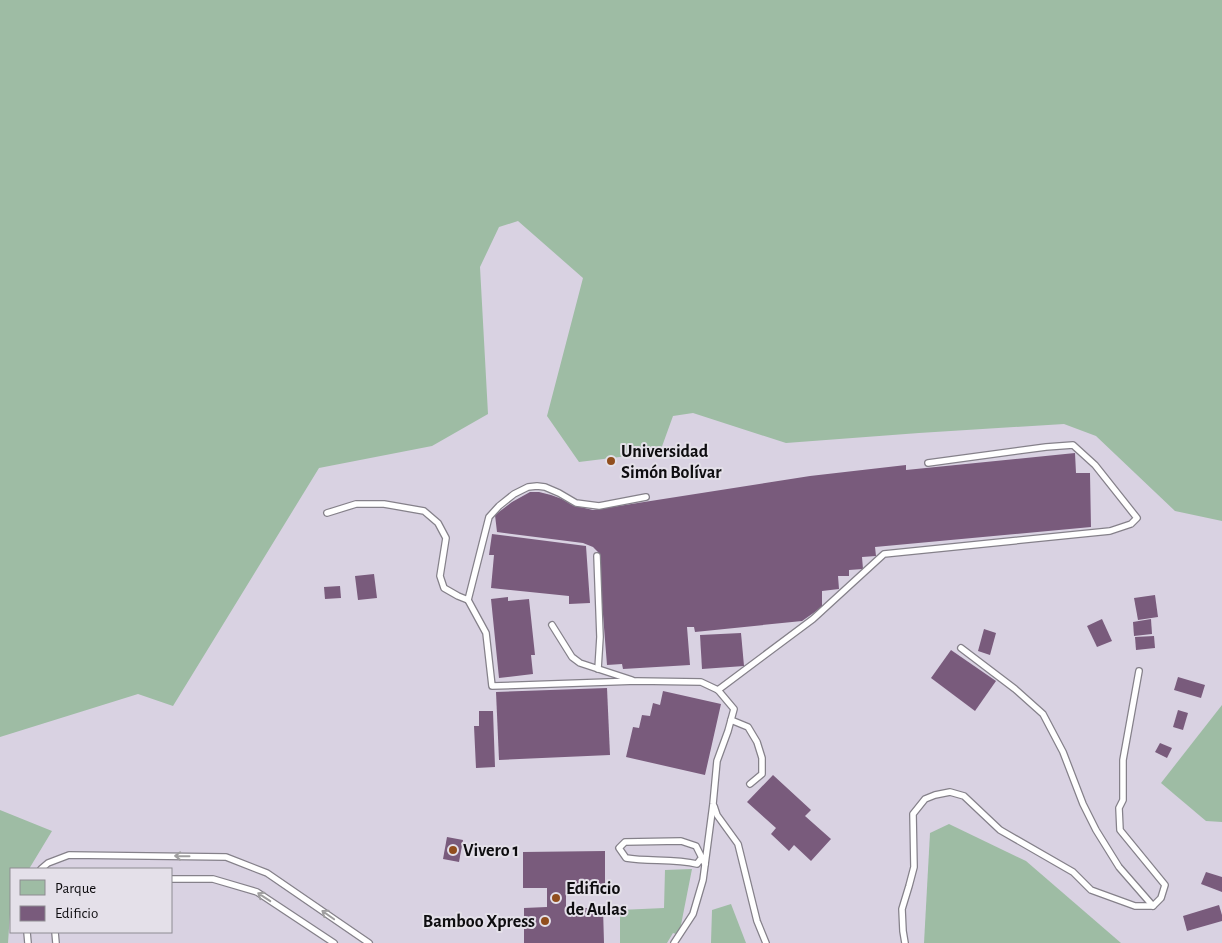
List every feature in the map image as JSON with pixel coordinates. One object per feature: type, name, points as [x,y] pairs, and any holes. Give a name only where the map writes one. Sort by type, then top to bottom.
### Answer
[{"type":"lane","points":[[718,690],[813,618],[884,554],[1110,531],[1131,524],[1137,518],[1095,465],[1073,445],[928,462]]},
{"type":"lane","points":[[468,600],[489,517],[514,494],[528,487],[545,487],[560,493],[576,503],[600,506],[646,497]]},
{"type":"lane","points":[[327,513],[356,504],[384,504],[424,511],[438,523],[446,538],[440,576],[444,588],[468,600],[486,632],[492,686],[636,681],[701,682],[718,690],[734,709],[717,761],[703,880],[693,914],[674,943]]},
{"type":"lane","points":[[596,556],[600,637],[598,669]]},
{"type":"lane","points":[[552,625],[572,657],[580,663],[636,681]]},
{"type":"lane","points":[[961,648],[1015,689],[1043,714],[1063,752],[1083,804],[1096,830],[1119,867],[1153,906]]},
{"type":"lane","points":[[905,943],[902,909],[914,866],[913,814],[925,799],[950,792],[964,796],[1000,830],[1073,872],[1091,890],[1135,906],[1153,906],[1162,898],[1165,886],[1120,830],[1118,819],[1118,808],[1123,800],[1123,760],[1140,671]]},
{"type":"lane","points":[[731,720],[748,727],[757,742],[762,758],[762,774],[750,784]]},
{"type":"lane","points":[[713,804],[716,814],[738,844],[757,921],[766,943]]},
{"type":"lane","points":[[702,857],[697,864],[686,861],[638,860],[626,858],[619,848],[625,842],[681,841],[696,846],[702,857],[705,864]]},
{"type":"lane","points":[[42,868],[48,863],[69,855],[226,857],[267,873],[369,943]]},
{"type":"lane","points":[[172,879],[213,879],[257,892],[334,943]]},
{"type":"shaded area","name":"Universidad Simón Bolívar","points":[[0,0],[1061,0],[1222,53],[1222,943],[0,943]]},
{"type":"green space","points":[[0,0],[1222,0],[1222,521],[1175,511],[1096,436],[1064,424],[786,443],[693,413],[673,416],[660,452],[579,462],[547,416],[583,278],[518,221],[499,227],[480,267],[488,414],[432,446],[319,468],[173,706],[138,694],[0,737]]},
{"type":"green space","points":[[1222,705],[1222,822],[1206,821],[1161,783]]},
{"type":"green space","points":[[0,810],[52,831],[30,868],[10,868],[8,943],[0,943]]},
{"type":"green space","points":[[949,824],[1026,861],[1121,943],[924,943],[930,833]]},
{"type":"green space","points":[[692,869],[679,935],[673,933],[667,943],[620,943],[620,910],[664,908],[665,870]]},
{"type":"green space","points":[[731,904],[746,943],[711,943],[712,910]]},
{"type":"building","points":[[1075,453],[1076,473],[1090,473],[1091,527],[875,547],[876,556],[862,557],[863,569],[849,570],[849,576],[838,576],[839,589],[822,591],[822,607],[802,621],[695,632],[694,627],[687,627],[690,665],[623,669],[622,664],[607,665],[598,552],[593,547],[583,543],[497,532],[495,515],[512,502],[530,492],[551,495],[572,505],[593,510],[810,476],[906,465],[906,470]]},
{"type":"building","points":[[492,534],[586,546],[590,603],[569,604],[569,596],[491,588],[494,555],[489,555]]},
{"type":"building","points":[[374,574],[377,598],[358,600],[355,576]]},
{"type":"building","points":[[340,586],[341,598],[325,599],[324,587]]},
{"type":"building","points":[[1155,595],[1158,617],[1138,620],[1134,598]]},
{"type":"building","points":[[508,597],[508,601],[529,599],[535,655],[531,655],[533,674],[499,678],[491,599]]},
{"type":"building","points":[[1102,619],[1112,641],[1097,647],[1087,626]]},
{"type":"building","points":[[1151,619],[1152,634],[1134,636],[1133,622]]},
{"type":"building","points":[[984,629],[996,633],[990,655],[978,651]]},
{"type":"building","points":[[741,633],[744,666],[702,669],[700,635]]},
{"type":"building","points":[[1154,636],[1155,648],[1136,650],[1135,637]]},
{"type":"building","points":[[951,650],[996,681],[975,711],[931,678]]},
{"type":"building","points":[[1178,677],[1205,685],[1201,698],[1174,690]]},
{"type":"building","points":[[607,688],[610,755],[499,760],[496,692]]},
{"type":"building","points":[[663,691],[721,704],[705,775],[626,757],[633,727],[639,728],[642,715],[650,716],[653,703],[660,705]]},
{"type":"building","points":[[1178,710],[1188,713],[1183,730],[1173,727]]},
{"type":"building","points":[[479,711],[493,711],[495,767],[476,768],[474,726],[479,726]]},
{"type":"building","points":[[1160,743],[1172,748],[1167,758],[1155,752]]},
{"type":"building","points":[[773,775],[811,810],[805,816],[831,839],[811,861],[794,845],[789,851],[771,834],[776,828],[747,802]]},
{"type":"building","name":"Vivero 1","points":[[447,837],[463,840],[459,862],[443,859]]},
{"type":"building","name":"Edificio de Aulas","points":[[605,851],[605,888],[566,888],[566,908],[603,908],[604,943],[524,943],[524,908],[547,907],[547,888],[523,888],[523,852]]},
{"type":"building","points":[[1206,872],[1222,877],[1222,892],[1201,884]]},
{"type":"building","points":[[1219,905],[1222,921],[1187,931],[1183,916]]},
{"type":"place","name":"Universidad Simón Bolívar","points":[[611,461]]},
{"type":"place","name":"Vivero 1","points":[[453,850]]},
{"type":"place","name":"Edificio de Aulas","points":[[556,898]]},
{"type":"place","name":"Bamboo Xpress","points":[[545,921]]}]
